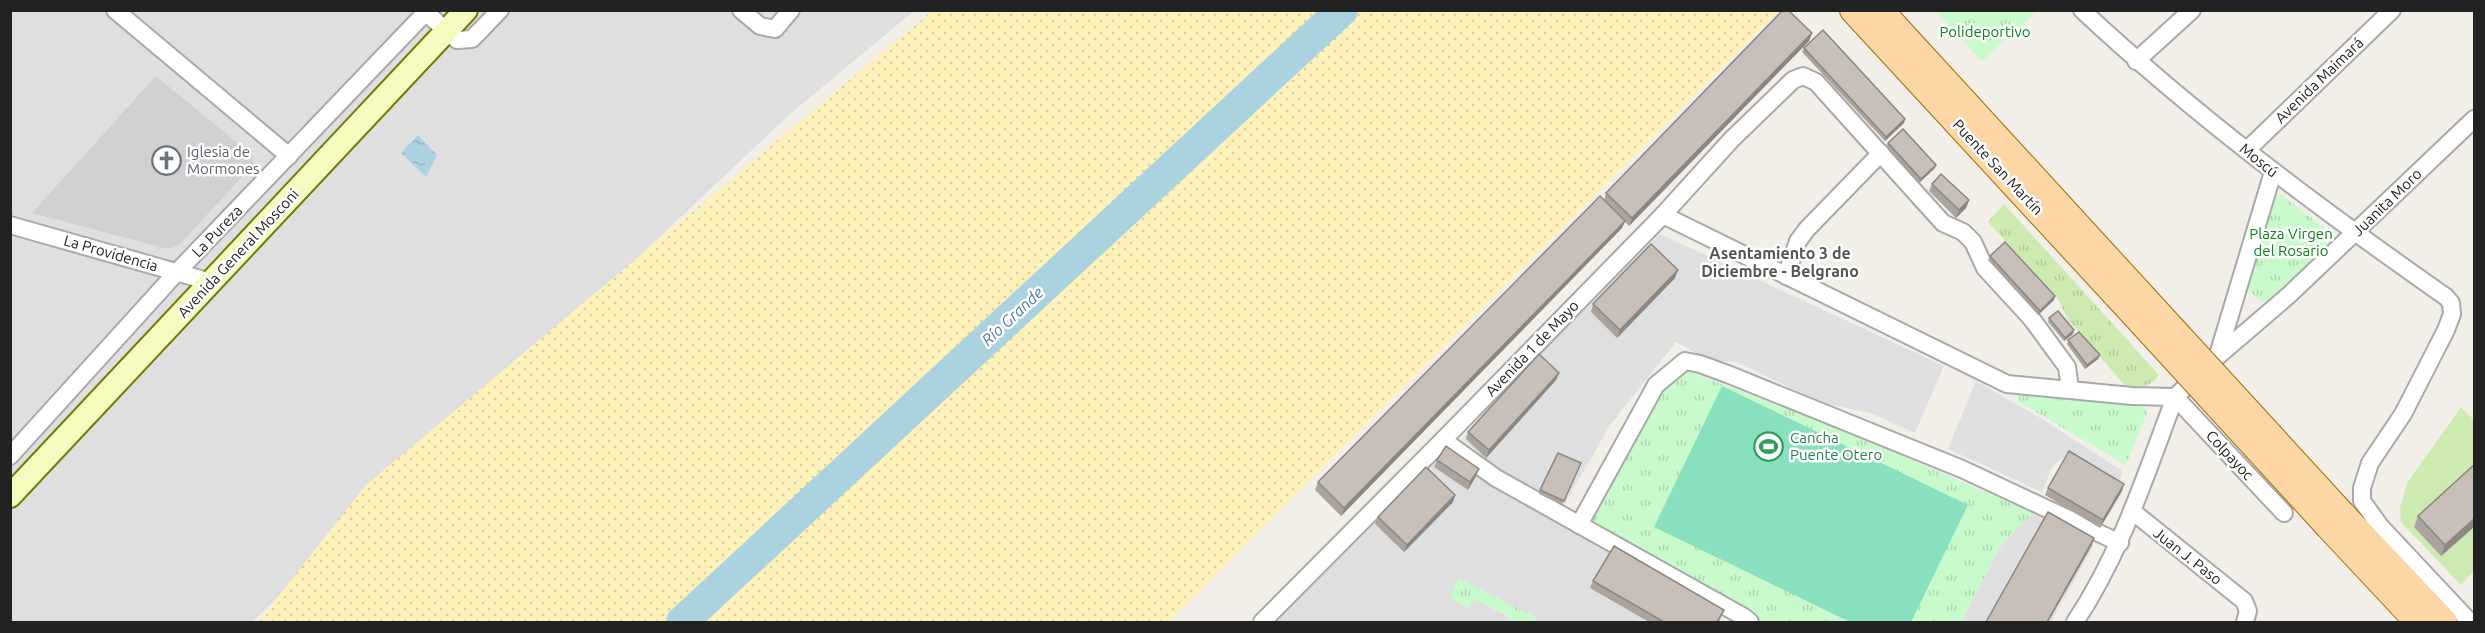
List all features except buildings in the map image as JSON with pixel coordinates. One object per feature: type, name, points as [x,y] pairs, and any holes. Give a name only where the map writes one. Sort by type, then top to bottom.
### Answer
[{"type":"main road","name":"Avenida General Mosconi","points":[[10,496],[447,33],[466,10]]},
{"type":"main road","name":"Puente San Martín","points":[[1854,10],[2148,317]]},
{"type":"main road","name":"Puente San Martín","points":[[1880,10],[2148,317]]},
{"type":"main road","points":[[2148,317],[2336,521],[2418,622]]},
{"type":"main road","points":[[2336,521],[2444,622]]},
{"type":"street","points":[[115,10],[289,156]]},
{"type":"street","points":[[426,11],[457,40],[472,39],[500,10]]},
{"type":"street","points":[[741,10],[760,26],[775,28],[791,10]]},
{"type":"street","name":"Moscú","points":[[2082,10],[2175,95],[2273,172],[2446,297],[2451,303],[2452,314],[2446,330],[2403,414],[2370,463],[2362,495],[2364,506],[2380,526],[2470,622]]},
{"type":"street","points":[[2136,61],[2192,10]]},
{"type":"street","name":"Avenida Maimará","points":[[2247,150],[2392,10]]},
{"type":"street","name":"La Pureza","points":[[10,456],[177,272],[426,11]]},
{"type":"street","name":"Avenida 1 de Mayo","points":[[1262,622],[1663,215],[1732,139],[1793,80],[1803,76],[1816,82],[1881,153]]},
{"type":"street","name":"Juanita Moro","points":[[2175,397],[2218,356],[2289,295],[2475,119]]},
{"type":"street","points":[[1786,276],[1798,241],[1807,229],[1881,153],[1943,223],[1963,232],[1973,242],[1985,268],[2031,318],[2067,367],[2070,389]]},
{"type":"street","points":[[2218,356],[2273,172]]},
{"type":"street","points":[[1663,215],[1885,322],[2007,384],[2132,396],[2175,397],[2120,543],[2080,621]]},
{"type":"street","name":"La Providencia","points":[[10,225],[211,282]]},
{"type":"street","points":[[1579,525],[1656,385],[1685,362],[1700,364],[1730,375],[1962,469],[2120,543]]},
{"type":"street","name":"Colpayoc","points":[[2175,397],[2284,513]]},
{"type":"street","points":[[1443,440],[1496,478],[1744,616],[1750,622]]},
{"type":"street","name":"Juan J. Paso","points":[[2132,511],[2244,601],[2248,611],[2245,622]]},
{"type":"shaded area","points":[[10,11],[914,11],[790,114],[252,622],[11,622]]},
{"type":"shaded area","name":"Iglesia de Mormones","points":[[156,76],[252,155],[253,165],[179,245],[168,249],[32,213]]},
{"type":"shaded area","points":[[1660,234],[1944,366],[1915,433],[1871,413],[1821,403],[1737,362],[1708,360],[1676,342],[1610,425],[1562,509],[1537,497],[1495,467],[1462,439],[1531,363]]},
{"type":"shaded area","points":[[1976,381],[2044,420],[2122,471],[2119,485],[2066,455],[2052,467],[2042,492],[1948,449]]},
{"type":"shaded area","points":[[1445,450],[1592,539],[1611,553],[1644,620],[1642,622],[1544,622],[1458,578],[1474,599],[1511,618],[1508,622],[1276,622]]},
{"type":"shaded area","points":[[2033,513],[2094,545],[2051,622],[1961,622],[2002,544]]},
{"type":"green space","name":"Polideportivo","points":[[1936,11],[2037,11],[1982,61]]},
{"type":"green space","name":"Plaza Virgen del Rosario","points":[[2276,194],[2282,195],[2338,239],[2272,300],[2262,302],[2248,290],[2245,281],[2269,205]]},
{"type":"green space","points":[[2004,204],[2159,375],[2153,381],[2141,387],[2128,389],[2069,321],[2057,298],[1988,222]]},
{"type":"green space","points":[[1689,372],[1827,423],[2033,513],[2002,544],[1961,622],[1732,622],[1611,553],[1570,525],[1663,376]]},
{"type":"green space","name":"Cancha Puente Otero","points":[[1722,386],[1968,505],[1911,622],[1850,622],[1654,527]]},
{"type":"green space","points":[[2021,391],[2144,407],[2147,413],[2126,465],[2017,401]]},
{"type":"green space","points":[[2461,407],[2474,420],[2474,570],[2461,585],[2401,522],[2400,508],[2407,483]]},
{"type":"green space","points":[[1458,578],[1544,622],[1508,622],[1511,617],[1474,599],[1468,609],[1450,598]]},
{"type":"sand","points":[[932,11],[1778,11],[1169,622],[258,622],[366,485]]},
{"type":"water","points":[[418,135],[437,155],[426,177],[401,153]]},
{"type":"waterway","name":"Río Grande","points":[[682,622],[1342,10]]},
{"type":"place","name":"Iglesia de Mormones","points":[[166,160]]},
{"type":"place","name":"Cancha Puente Otero","points":[[1769,446]]},
{"type":"district","name":"Asentamiento 3 de Diciembre - Belgrano","points":[[1780,262]]}]
